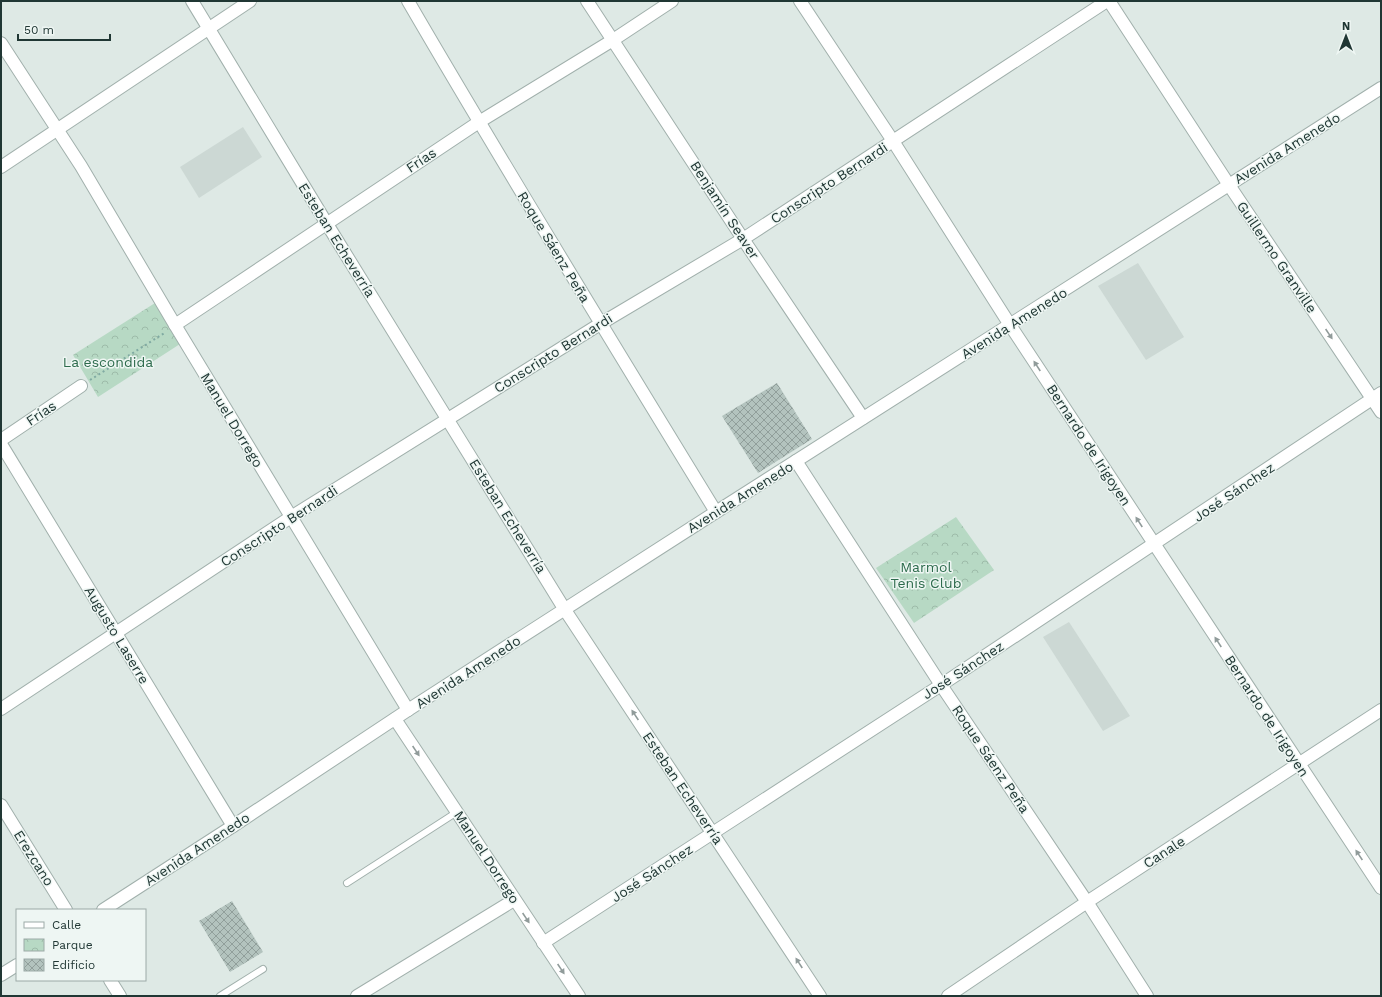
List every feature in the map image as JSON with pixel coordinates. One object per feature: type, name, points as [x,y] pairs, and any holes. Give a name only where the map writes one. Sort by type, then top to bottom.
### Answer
[{"type":"street","name":"Esteban Echeverría","points":[[192,1],[327,224],[565,610],[714,833],[820,996]]},
{"type":"street","points":[[1,167],[57,128],[250,1]]},
{"type":"street","name":"Roque Sáenz Peña","points":[[408,1],[478,122],[716,512]]},
{"type":"street","name":"Benjamín Seaver","points":[[587,1],[743,239],[863,418]]},
{"type":"street","name":"Frías","points":[[175,325],[478,122],[613,40],[672,1]]},
{"type":"street","name":"Bernardo de Irigoyen","points":[[800,1],[893,141],[1010,326],[1381,888]]},
{"type":"street","name":"Conscripto Bernardi","points":[[1,709],[291,517],[600,324],[743,239],[1108,1]]},
{"type":"street","name":"Guillermo Granville","points":[[1108,1],[1229,185],[1377,396],[1381,412]]},
{"type":"street","name":"Manuel Dorrego","points":[[1,43],[81,166],[175,325],[408,710]]},
{"type":"street","name":"Avenida Amenedo","points":[[105,909],[408,710],[1381,88]]},
{"type":"street","name":"Frías","points":[[1,440],[81,386]]},
{"type":"street","name":"José Sánchez","points":[[543,943],[941,685],[1377,396]]},
{"type":"street","name":"Augusto Laserre","points":[[1,444],[233,826]]},
{"type":"street","name":"Roque Sáenz Peña","points":[[796,461],[941,685],[1087,902],[1147,996]]},
{"type":"street","name":"Canale","points":[[948,996],[1087,902],[1381,710]]},
{"type":"street","name":"Manuel Dorrego","points":[[395,719],[579,996]]},
{"type":"street","name":"Erezcano","points":[[1,805],[65,909]]},
{"type":"street","points":[[357,996],[514,900]]},
{"type":"street","points":[[1,975],[16,965]]},
{"type":"street","points":[[111,981],[120,996]]},
{"type":"lane","points":[[347,883],[457,812]]},
{"type":"lane","points":[[220,996],[263,970]]},
{"type":"path","points":[[81,386],[175,325]]},
{"type":"shaded area","points":[[243,127],[262,157],[199,198],[180,167]]},
{"type":"shaded area","points":[[1138,263],[1184,337],[1146,360],[1098,286]]},
{"type":"shaded area","points":[[1069,622],[1130,716],[1103,731],[1043,637]]},
{"type":"green space","name":"La escondida","points":[[155,303],[180,344],[98,397],[73,355]]},
{"type":"green space","name":"Marmol Tenis Club","points":[[956,517],[994,570],[914,623],[876,568]]},
{"type":"building","points":[[777,383],[812,439],[758,473],[722,416]]},
{"type":"building","points":[[232,901],[263,952],[230,972],[199,921]]}]
